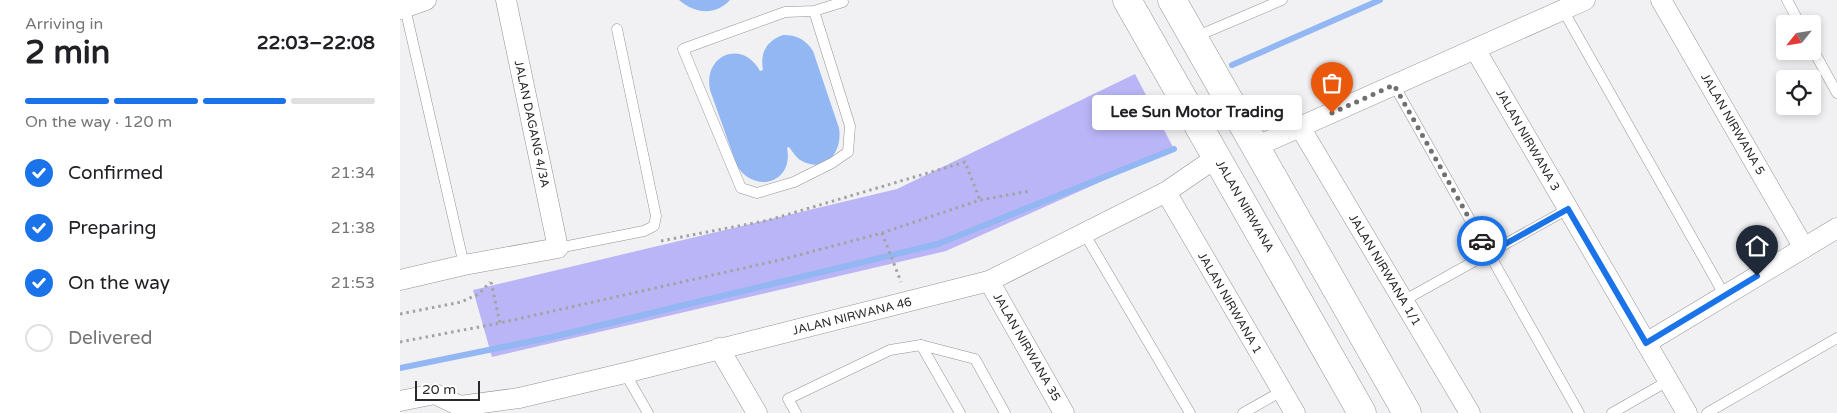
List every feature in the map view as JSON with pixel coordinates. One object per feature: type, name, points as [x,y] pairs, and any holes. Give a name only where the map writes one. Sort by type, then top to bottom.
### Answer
[{"type":"street","points":[[402,9],[426,0]]},
{"type":"street","name":"JALAN DAGANG 4/3A","points":[[506,0],[558,248]]},
{"type":"street","name":"JALAN NIRWANA","points":[[1127,0],[1362,413]]},
{"type":"street","points":[[1172,0],[1407,413]]},
{"type":"street","points":[[1255,146],[1585,0]]},
{"type":"street","name":"JALAN NIRWANA 5","points":[[1661,0],[1804,248]]},
{"type":"street","name":"JALAN NIRWANA 3","points":[[1475,49],[1687,413]]},
{"type":"street","name":"JALAN NIRWANA 1/1","points":[[1300,127],[1470,413]]},
{"type":"street","name":"JALAN NIRWANA 46","points":[[462,409],[524,405],[625,373],[989,281],[1166,192],[1217,157]]},
{"type":"street","name":"JALAN NIRWANA 1","points":[[1166,192],[1294,413]]},
{"type":"street","points":[[1646,343],[1837,228]]},
{"type":"street","points":[[400,280],[464,265],[558,248]]},
{"type":"street","name":"JALAN NIRWANA 35","points":[[989,281],[1064,413]]},
{"type":"street","points":[[719,348],[757,413]]},
{"type":"street","points":[[400,401],[435,394],[462,409]]},
{"type":"lane","points":[[1194,38],[1282,0]]},
{"type":"lane","points":[[1787,0],[1795,15]]},
{"type":"lane","points":[[814,11],[850,126],[848,152],[832,163],[794,182],[756,193],[741,188],[683,49],[785,12],[814,11],[844,1]]},
{"type":"lane","points":[[402,9],[464,265]]},
{"type":"lane","points":[[1563,10],[1725,296]]},
{"type":"lane","points":[[558,248],[644,230],[654,226],[656,216],[617,29]]},
{"type":"lane","points":[[1819,60],[1837,93]]},
{"type":"lane","points":[[1394,85],[1579,413]]},
{"type":"lane","points":[[1403,301],[1568,209]]},
{"type":"lane","points":[[1084,233],[1190,413]]},
{"type":"lane","points":[[1707,413],[1837,338]]},
{"type":"lane","points":[[796,413],[788,399],[890,350],[921,345],[975,359],[1005,413]]},
{"type":"lane","points":[[921,345],[960,413]]},
{"type":"lane","points":[[625,373],[648,413]]},
{"type":"lane","points":[[1612,413],[1668,381]]},
{"type":"lane","points":[[1243,413],[1282,391]]},
{"type":"path","points":[[652,243],[769,220],[965,162],[980,200]]},
{"type":"path","points":[[400,342],[500,323],[784,259],[882,233],[980,200],[1030,191]]},
{"type":"path","points":[[882,233],[894,262]]},
{"type":"path","points":[[400,314],[461,302],[478,294],[490,281],[500,279]]},
{"type":"path","points":[[490,281],[500,323]]},
{"type":"shaded area","points":[[1135,74],[1174,149],[946,251],[492,357],[473,290],[897,189]]},
{"type":"water","points":[[679,0],[730,0],[718,9],[705,11],[692,8]]},
{"type":"water","points":[[783,35],[800,38],[813,51],[839,128],[840,137],[831,158],[818,165],[802,161],[796,157],[789,147],[787,148],[788,160],[785,169],[772,181],[763,182],[745,175],[737,166],[710,90],[709,78],[712,67],[718,60],[726,55],[735,53],[744,55],[753,61],[760,71],[763,70],[762,58],[768,44]]},
{"type":"waterway","points":[[1232,65],[1380,0]]},
{"type":"waterway","points":[[400,368],[552,337],[938,244],[1174,149]]},
{"type":"way so far","points":[[1332,113],[1394,85],[1482,241]]},
{"type":"place","name":"Lee Sun Motor Trading","points":[[1332,113]]},
{"type":"route","points":[[1482,241],[1489,253],[1568,209],[1646,343],[1757,276]]}]
